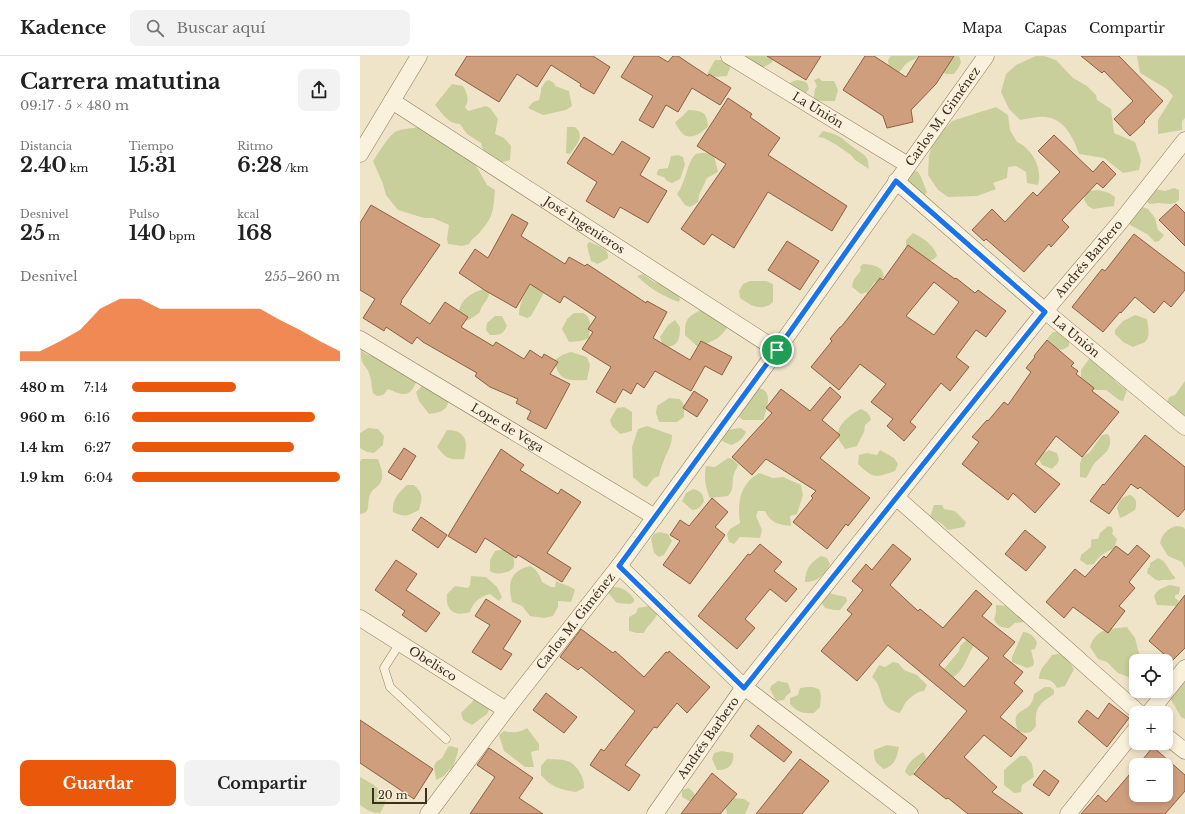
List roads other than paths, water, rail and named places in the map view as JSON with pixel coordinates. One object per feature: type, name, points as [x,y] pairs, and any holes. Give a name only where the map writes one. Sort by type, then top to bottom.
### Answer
[{"type":"street","points":[[360,154],[419,56]]},
{"type":"street","name":"La Unión","points":[[728,56],[908,165]]},
{"type":"street","name":"Carlos M. Giménez","points":[[428,814],[506,710],[619,566],[777,350],[986,56]]},
{"type":"street","name":"José Ingenieros","points":[[392,100],[777,350]]},
{"type":"street","name":"Andrés Barbero","points":[[655,814],[744,688],[896,497],[1045,312],[1121,221],[1185,140]]},
{"type":"street","name":"La Unión","points":[[896,181],[1045,312],[1185,427]]},
{"type":"street","name":"Lope de Vega","points":[[360,339],[655,517]]},
{"type":"street","points":[[896,497],[1131,706]]},
{"type":"street","points":[[619,566],[744,688],[910,814]]},
{"type":"street","name":"Obelisco","points":[[360,618],[506,710]]},
{"type":"street","points":[[1155,706],[1185,668]]},
{"type":"street","points":[[1068,814],[1129,738]]},
{"type":"street","points":[[1173,742],[1185,751]]},
{"type":"lane","points":[[400,643],[384,668],[390,688],[446,739]]}]
